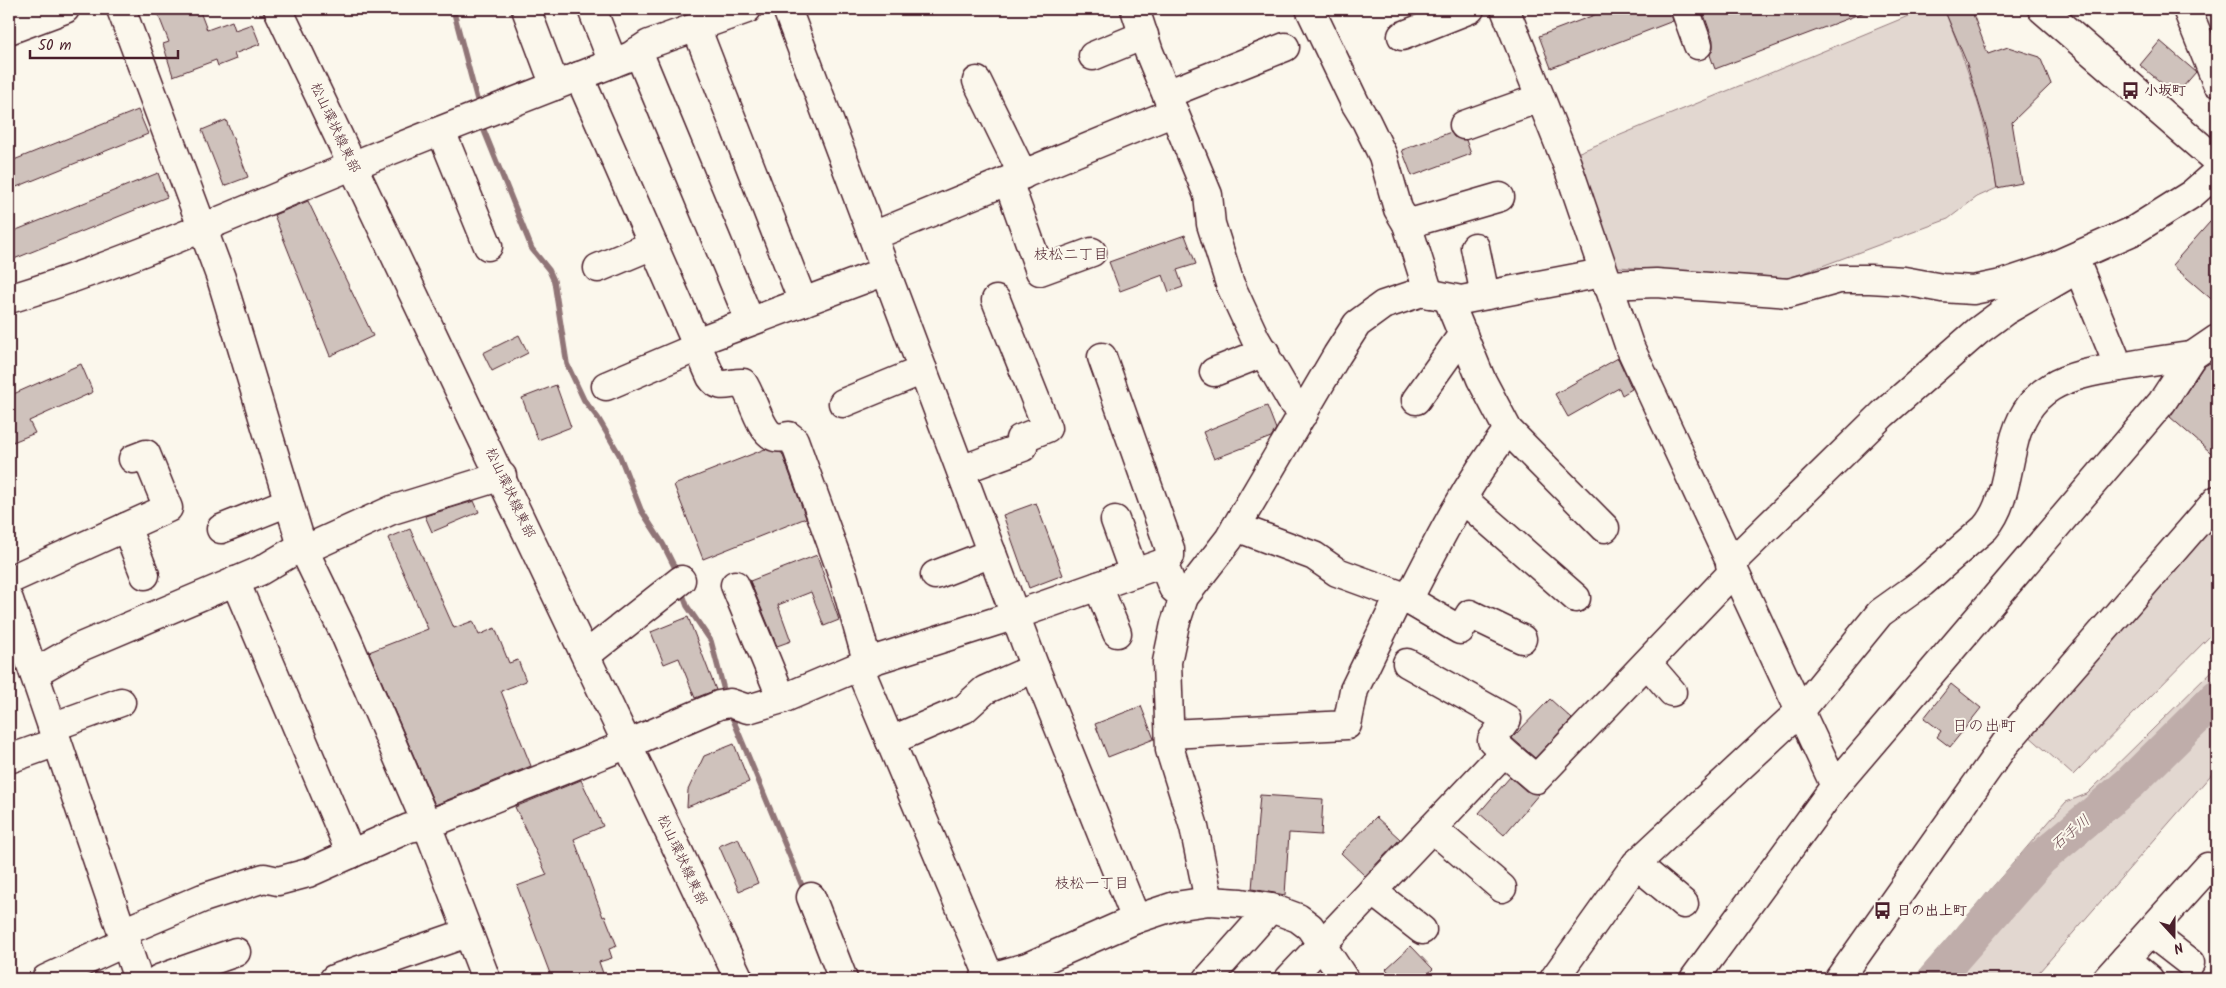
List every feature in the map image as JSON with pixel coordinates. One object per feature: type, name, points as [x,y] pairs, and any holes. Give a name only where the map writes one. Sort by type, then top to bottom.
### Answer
[{"type":"street","points":[[9,30],[65,9]]},
{"type":"street","points":[[121,9],[221,278],[303,548],[346,637],[426,824],[486,979]]},
{"type":"street","name":"松山環状線東部","points":[[278,9],[502,476],[739,979]]},
{"type":"street","points":[[526,9],[567,81],[652,245],[696,346],[715,384],[722,386],[734,383],[743,384],[750,393],[764,426],[771,435],[778,438],[788,436],[794,440],[844,578],[864,666],[890,741],[987,979],[1034,971],[1136,919],[1176,906],[1209,901],[1241,903],[1271,908],[1298,918],[1310,927],[1344,979]]},
{"type":"street","points":[[592,9],[613,63]]},
{"type":"street","points":[[9,299],[67,281],[202,228],[352,166],[613,63],[649,44],[746,9]]},
{"type":"street","points":[[787,9],[1035,668],[1136,919]]},
{"type":"street","points":[[1135,9],[1208,195],[1211,224],[1230,284],[1255,338],[1265,352],[1291,400],[1304,413]]},
{"type":"street","points":[[1310,9],[1354,103],[1366,121],[1383,156],[1398,209],[1407,224],[1439,296],[1463,334],[1481,379],[1508,430],[1605,528]]},
{"type":"street","points":[[1402,36],[1470,9]]},
{"type":"street","points":[[1505,9],[1567,164],[1604,279],[1629,345],[1835,786]]},
{"type":"street","points":[[1685,9],[1698,45]]},
{"type":"street","points":[[2042,9],[2217,161]]},
{"type":"street","points":[[2187,9],[2217,83]]},
{"type":"street","points":[[696,27],[803,302]]},
{"type":"street","points":[[1093,56],[1144,35]]},
{"type":"street","points":[[873,236],[1016,178],[1285,47]]},
{"type":"street","points":[[638,51],[750,321]]},
{"type":"street","points":[[977,81],[1016,178],[1040,271],[1092,252]]},
{"type":"street","points":[[1464,125],[1540,98]]},
{"type":"street","points":[[441,131],[488,246]]},
{"type":"street","points":[[1209,901],[1194,827],[1170,750],[1167,662],[1175,624],[1184,598],[1236,527],[1357,324],[1383,305],[1422,292],[1461,300],[1604,279],[1789,293],[1839,279],[1904,281],[1942,288],[1973,290],[2002,284],[2076,261],[2150,221],[2192,194],[2217,172]]},
{"type":"street","points":[[1407,224],[1500,197]]},
{"type":"street","points":[[598,268],[652,245]]},
{"type":"street","points":[[1475,247],[1485,295]]},
{"type":"street","points":[[2076,261],[2119,367]]},
{"type":"street","points":[[1407,663],[1507,719],[1492,740],[1536,779],[1647,663],[1732,568],[1883,414],[2005,311],[2071,273],[2076,261]]},
{"type":"street","points":[[606,386],[686,352],[704,339],[886,271]]},
{"type":"street","points":[[961,470],[1023,447],[1020,439],[1047,428],[996,300]]},
{"type":"street","points":[[1416,400],[1463,334]]},
{"type":"street","points":[[1554,979],[1636,864],[1801,710],[1880,613],[1953,558],[1994,518],[1999,506],[2021,418],[2030,405],[2050,386],[2066,378],[2119,367],[2192,356],[2217,340]]},
{"type":"street","points":[[1214,372],[1265,352]]},
{"type":"street","points":[[1694,979],[1835,786],[2162,402],[2192,356]]},
{"type":"street","points":[[46,979],[203,898],[264,878],[278,881],[308,873],[409,828],[426,824],[628,744],[718,705],[730,702],[748,709],[782,699],[864,666],[1163,563],[1170,556],[1170,549],[1102,357]]},
{"type":"street","points":[[843,403],[923,370]]},
{"type":"street","points":[[1170,734],[1347,725],[1354,690],[1404,598],[1490,455],[1508,430]]},
{"type":"street","points":[[9,580],[168,508],[146,454],[133,460]]},
{"type":"street","points":[[34,673],[78,648],[235,582],[303,548],[392,510],[502,476]]},
{"type":"street","points":[[1463,499],[1576,598]]},
{"type":"street","points":[[1840,979],[2005,744],[2217,500]]},
{"type":"street","points":[[221,529],[288,502]]},
{"type":"street","points":[[1115,520],[1134,573]]},
{"type":"street","points":[[126,527],[145,575]]},
{"type":"street","points":[[1236,527],[1314,556],[1337,572],[1404,598],[1460,630],[1470,614],[1522,639]]},
{"type":"street","points":[[934,576],[992,553]]},
{"type":"street","points":[[1163,563],[1173,588],[1184,598]]},
{"type":"street","points":[[586,655],[680,580]]},
{"type":"street","points":[[235,582],[351,854]]},
{"type":"street","points":[[735,585],[782,699]]},
{"type":"street","points":[[1098,586],[1117,633]]},
{"type":"street","points":[[9,600],[138,979]]},
{"type":"street","points":[[1647,663],[1672,692]]},
{"type":"street","points":[[890,741],[964,709],[985,690],[1035,668]]},
{"type":"street","points":[[9,759],[121,702]]},
{"type":"street","points":[[1289,979],[1504,752]]},
{"type":"street","points":[[1432,828],[1502,888]]},
{"type":"street","points":[[1636,864],[1684,904]]},
{"type":"street","points":[[2107,979],[2208,867],[2217,873]]},
{"type":"street","points":[[1372,892],[1422,930]]},
{"type":"street","points":[[811,897],[843,979]]},
{"type":"street","points":[[1208,979],[1271,908]]},
{"type":"street","points":[[2150,932],[2190,963]]},
{"type":"street","points":[[334,979],[467,933]]},
{"type":"street","points":[[159,979],[194,974],[237,953]]},
{"type":"street","points":[[2125,960],[2149,979]]},
{"type":"shaded area","points":[[1925,9],[1944,9],[1983,119],[1997,188],[1977,197],[1948,219],[1790,278],[1617,267],[1577,153]]},
{"type":"shaded area","points":[[2197,9],[2217,9],[2217,61]]},
{"type":"shaded area","points":[[2217,516],[2217,629],[2073,775],[2027,734]]},
{"type":"shaded area","points":[[2217,666],[2217,768],[2033,979],[1913,979],[2066,802],[2087,794]]},
{"type":"building","points":[[156,9],[199,9],[207,30],[232,21],[235,30],[252,24],[260,44],[234,54],[236,59],[218,66],[216,60],[173,76],[163,44],[169,42]]},
{"type":"building","points":[[1610,9],[1670,9],[1673,21],[1551,68],[1539,36]]},
{"type":"building","points":[[1702,9],[1870,10],[1715,69],[1710,55],[1713,48],[1713,40]]},
{"type":"building","points":[[1944,9],[1971,9],[1988,54],[2008,47],[2040,57],[2051,84],[2012,122],[2022,183],[1997,188],[1987,130],[1966,61]]},
{"type":"building","points":[[2160,41],[2196,72],[2176,95],[2140,65]]},
{"type":"building","points":[[138,110],[148,134],[9,190],[9,162]]},
{"type":"building","points":[[226,120],[248,177],[224,186],[202,130]]},
{"type":"building","points":[[1451,132],[1454,137],[1466,140],[1471,154],[1412,176],[1402,150]]},
{"type":"building","points":[[158,173],[167,197],[9,261],[9,233]]},
{"type":"building","points":[[308,201],[373,336],[330,356],[274,215]]},
{"type":"building","points":[[2217,214],[2217,304],[2172,265]]},
{"type":"building","points":[[1185,235],[1196,264],[1177,270],[1183,287],[1169,292],[1163,275],[1120,291],[1109,262]]},
{"type":"building","points":[[519,335],[528,353],[492,371],[483,353]]},
{"type":"building","points":[[1618,358],[1632,389],[1622,395],[1619,388],[1568,417],[1555,394]]},
{"type":"building","points":[[2210,363],[2217,369],[2217,458],[2170,417],[2203,367]]},
{"type":"building","points":[[81,364],[93,392],[29,421],[35,433],[13,442],[9,433],[9,396]]},
{"type":"building","points":[[556,385],[571,427],[538,440],[522,398]]},
{"type":"building","points":[[1267,406],[1276,429],[1271,437],[1214,459],[1203,432]]},
{"type":"building","points":[[765,449],[782,453],[806,518],[703,559],[674,485]]},
{"type":"building","points":[[474,501],[479,512],[432,532],[425,516]]},
{"type":"building","points":[[1036,503],[1063,575],[1029,588],[1003,515]]},
{"type":"building","points":[[410,529],[454,628],[473,621],[479,635],[495,628],[509,663],[518,660],[526,681],[501,691],[531,766],[435,805],[369,652],[428,629],[388,538]]},
{"type":"building","points":[[817,555],[839,620],[824,626],[811,592],[778,605],[791,641],[777,646],[750,581]]},
{"type":"building","points":[[688,617],[716,690],[695,698],[679,658],[664,664],[651,632]]},
{"type":"building","points":[[1951,684],[1981,708],[1950,747],[1937,737],[1941,731],[1924,718]]},
{"type":"building","points":[[1550,699],[1572,719],[1535,758],[1512,738]]},
{"type":"building","points":[[1141,706],[1154,739],[1108,757],[1095,724]]},
{"type":"building","points":[[734,744],[749,782],[687,807],[688,790],[704,756]]},
{"type":"building","points":[[1510,777],[1526,791],[1539,794],[1504,835],[1479,813]]},
{"type":"building","points":[[581,780],[603,826],[574,839],[603,917],[605,916],[617,946],[609,949],[612,958],[599,962],[605,979],[552,979],[517,886],[547,875],[515,807]]},
{"type":"building","points":[[1260,795],[1323,799],[1321,835],[1289,833],[1285,895],[1252,889]]},
{"type":"building","points":[[1376,817],[1400,839],[1365,876],[1341,853]]},
{"type":"building","points":[[738,838],[758,883],[739,891],[719,846]]},
{"type":"building","points":[[1411,946],[1433,969],[1422,979],[1395,979],[1386,969]]},
{"type":"waterway","points":[[453,9],[479,107]]},
{"type":"waterway","points":[[481,123],[532,249],[549,270],[554,281],[567,364],[584,400],[598,418],[619,454],[641,510],[663,544],[676,570]]},
{"type":"waterway","points":[[682,592],[687,606],[711,641],[725,694]]},
{"type":"waterway","name":"石手川","points":[[1935,979],[2040,859],[2130,783],[2217,697]]},
{"type":"waterway","points":[[730,712],[805,893]]},
{"type":"place","name":"小坂町","points":[[2130,91]]},
{"type":"place","name":"日の出上町","points":[[1883,911]]},
{"type":"district","name":"枝松二丁目","points":[[1071,255]]},
{"type":"district","name":"日の出町","points":[[1984,726]]},
{"type":"district","name":"枝松一丁目","points":[[1092,884]]}]
